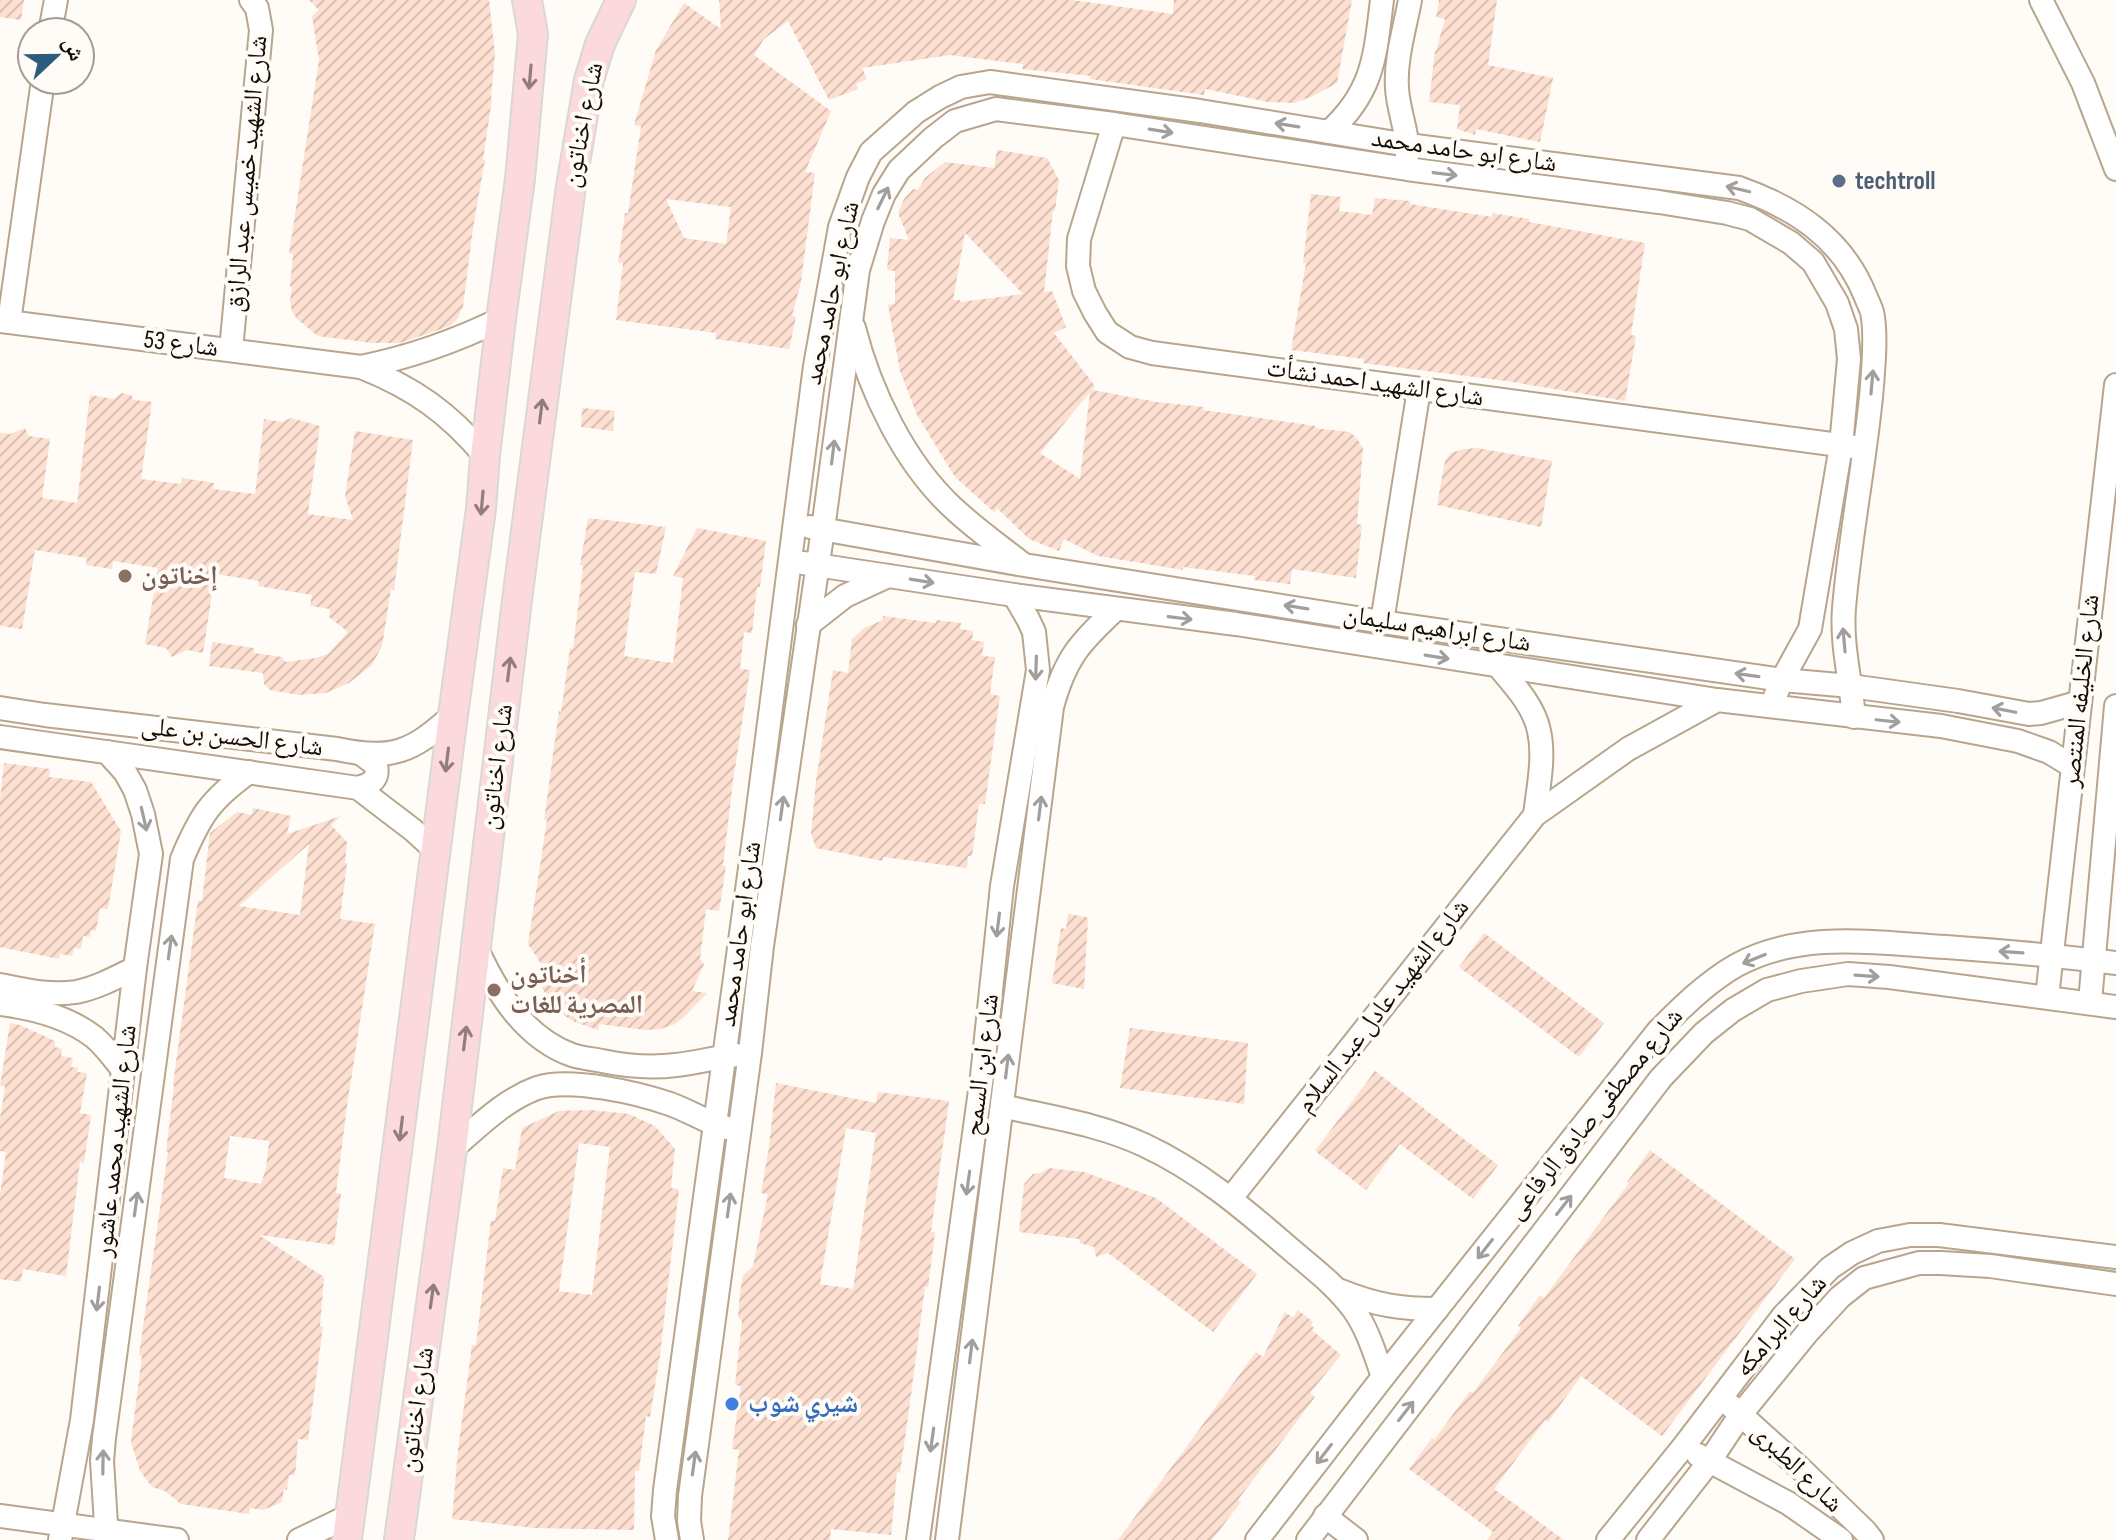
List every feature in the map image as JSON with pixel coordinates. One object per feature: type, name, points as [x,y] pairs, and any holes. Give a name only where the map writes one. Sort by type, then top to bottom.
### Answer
[{"type":"main road","name":"شارع اخناتون","points":[[349,1528],[481,509],[501,319],[520,179],[533,34],[527,0]]},
{"type":"main road","points":[[533,34],[539,0]]},
{"type":"main road","name":"شارع اخناتون","points":[[399,1540],[452,1149],[518,587],[571,186],[589,80],[617,3]]},
{"type":"street","name":"شارع الشهيد خميس عبد الرازق","points":[[231,350],[261,30],[257,8],[251,0]]},
{"type":"street","points":[[1329,132],[1346,117],[1371,71],[1382,0]]},
{"type":"street","points":[[1407,169],[1408,145],[1398,100],[1397,73],[1410,0]]},
{"type":"street","points":[[2041,0],[2083,83],[2116,169]]},
{"type":"street","name":"شارع ابو حامد محمد","points":[[667,1540],[663,1516],[665,1490],[815,366],[840,227],[858,177],[871,152],[916,112],[961,87],[990,82],[1200,111],[1408,145],[1739,188],[1770,199],[1798,216],[1829,238],[1847,259],[1872,312],[1874,365],[1843,623],[1854,717]]},
{"type":"street","points":[[5,321],[40,96]]},
{"type":"street","points":[[940,97],[955,121]]},
{"type":"street","name":"شارع ابو حامد محمد","points":[[692,1540],[690,1496],[762,946],[858,270],[884,194],[899,170],[933,138],[955,121],[996,109],[1727,213],[1750,219],[1791,243],[1813,262],[1837,303],[1846,329],[1849,359],[1841,446],[1810,629],[1771,706]]},
{"type":"street","name":"شارع الشهيد احمد نشأت","points":[[1114,124],[1079,239],[1078,266],[1084,291],[1107,332],[1130,347],[1152,353],[1866,449]]},
{"type":"street","points":[[850,317],[873,386],[891,424],[920,471],[951,506],[1024,565]]},
{"type":"street","name":"شارع 53","points":[[361,367],[447,344],[501,319]]},
{"type":"street","name":"شارع 53","points":[[5,321],[361,367],[417,394],[442,412],[485,456]]},
{"type":"street","name":"شارع الخليفه المنتصر","points":[[2047,997],[2116,385]]},
{"type":"street","points":[[1382,622],[1419,389]]},
{"type":"street","name":"شارع ابراهيم سليمان","points":[[794,524],[1024,565],[1382,622],[1782,680],[1851,686],[2029,714],[2080,702]]},
{"type":"street","name":"شارع ابراهيم سليمان","points":[[790,561],[1236,624],[1717,700],[1941,726],[2018,741],[2049,752],[2072,766]]},
{"type":"street","points":[[1821,570],[1848,573]]},
{"type":"street","points":[[808,625],[845,596],[888,576]]},
{"type":"street","name":"شارع ابن السمح","points":[[918,1540],[982,1076],[1002,886],[1038,670],[1034,632],[1014,595]]},
{"type":"street","name":"شارع ابن السمح","points":[[947,1540],[1052,707],[1060,677],[1072,655],[1116,609]]},
{"type":"street","points":[[1498,666],[1530,708],[1539,731],[1541,761],[1535,815]]},
{"type":"street","name":"شارع الشهيد عادل عبد السلام","points":[[1231,1198],[1535,815],[1628,749],[1717,700]]},
{"type":"street","name":"شارع الحسن بن على","points":[[0,708],[363,755],[401,751],[418,744],[453,715]]},
{"type":"street","points":[[42,743],[45,715]]},
{"type":"street","name":"شارع الخليفه المنتصر","points":[[2090,1002],[2115,715]]},
{"type":"street","name":"شارع الحسن بن على","points":[[0,737],[358,788],[436,851]]},
{"type":"street","name":"شارع الشهيد محمد عاشور","points":[[61,1532],[84,1406],[151,854],[135,790],[125,772],[107,752]]},
{"type":"street","points":[[358,788],[369,785],[378,772],[376,765],[363,755]]},
{"type":"street","name":"شارع الشهيد محمد عاشور","points":[[107,1534],[102,1461],[104,1438],[182,859],[195,829],[217,797],[249,772]]},
{"type":"street","points":[[151,854],[182,859]]},
{"type":"street","name":"شارع مصطفى صادق الرفاعى","points":[[1257,1540],[1658,1031],[1684,1004],[1738,964],[1772,951],[1813,942],[1849,941],[2051,955],[2116,963]]},
{"type":"street","points":[[476,947],[494,984],[528,1029],[572,1055],[615,1064],[654,1066],[750,1053]]},
{"type":"street","points":[[0,985],[34,992],[76,992],[135,968]]},
{"type":"street","name":"شارع مصطفى صادق الرفاعى","points":[[1308,1540],[1661,1078],[1704,1033],[1733,1010],[1767,990],[1848,974],[2116,1007]]},
{"type":"street","points":[[0,1004],[40,1012],[76,1026],[93,1037],[123,1070]]},
{"type":"street","points":[[452,1149],[514,1099],[538,1088],[556,1085],[597,1086],[654,1099],[715,1125],[739,1131]]},
{"type":"street","points":[[1002,1106],[1088,1125],[1143,1144],[1231,1198],[1340,1290],[1367,1333],[1383,1377]]},
{"type":"street","name":"شارع البرامكه","points":[[1608,1540],[1784,1315],[1830,1268],[1852,1253],[1878,1241],[1910,1235],[1939,1235],[2116,1257]]},
{"type":"street","name":"شارع البرامكه","points":[[1648,1540],[1709,1462],[1741,1414],[1822,1314],[1864,1278],[1919,1263],[1941,1263],[1990,1266],[2116,1284]]},
{"type":"street","points":[[1340,1290],[1366,1302],[1437,1309]]},
{"type":"street","name":"شارع الطبرى","points":[[1720,1398],[1801,1469],[1872,1540]]},
{"type":"street","name":"شارع الطبرى","points":[[1684,1446],[1788,1503],[1841,1540]]},
{"type":"street","points":[[0,1516],[61,1532],[177,1540]]},
{"type":"street","points":[[1325,1516],[1356,1540]]},
{"type":"street","points":[[299,1540],[349,1528]]},
{"type":"building","points":[[0,0],[24,0],[22,16],[16,16],[16,19],[0,17]]},
{"type":"building","points":[[309,0],[489,0],[495,54],[485,160],[463,307],[450,326],[400,343],[372,343],[318,336],[292,312],[290,286],[293,254],[289,253],[319,60],[312,16],[319,10]]},
{"type":"building","points":[[719,0],[1072,0],[1173,14],[1174,0],[1352,0],[1337,83],[1294,103],[1268,102],[1205,89],[1204,95],[1090,79],[1091,76],[1022,69],[1023,64],[950,55],[862,68],[867,79],[856,84],[858,89],[829,100],[788,21],[764,39],[754,55],[831,111],[805,172],[815,173],[789,349],[715,339],[716,333],[616,320],[623,263],[618,263],[641,126],[634,125],[656,50],[684,3],[721,29]],"holes":[[[666,199],[731,207],[726,244],[684,238]]]},
{"type":"building","points":[[1439,0],[1497,0],[1488,65],[1553,78],[1540,142],[1476,129],[1475,135],[1457,129],[1460,105],[1429,102],[1435,51],[1445,19],[1436,17]]},
{"type":"building","points":[[997,150],[1047,158],[1059,180],[1044,292],[1052,291],[1066,327],[1054,333],[1095,386],[1092,390],[1316,426],[1349,432],[1356,437],[1363,448],[1357,524],[1362,525],[1356,578],[1292,569],[1290,584],[1254,580],[1255,576],[1183,567],[1183,570],[1098,556],[1064,539],[1059,551],[1029,539],[997,508],[994,512],[955,477],[917,415],[900,371],[888,305],[895,304],[895,271],[887,270],[890,238],[909,240],[898,213],[904,199],[913,189],[918,190],[925,178],[945,162],[994,168]],"holes":[[[965,233],[1023,294],[960,302],[953,300]],[[1090,392],[1080,479],[1040,453]]]},
{"type":"building","points":[[1311,194],[1341,197],[1339,211],[1372,215],[1375,198],[1410,201],[1410,204],[1492,217],[1492,213],[1529,219],[1529,222],[1645,243],[1631,335],[1636,336],[1625,401],[1291,350],[1306,263],[1303,263]]},
{"type":"building","points":[[122,393],[131,395],[134,400],[152,402],[141,479],[181,484],[182,478],[214,483],[213,489],[255,494],[264,419],[282,422],[291,418],[320,426],[308,514],[353,520],[345,496],[355,431],[413,440],[394,590],[391,589],[382,646],[372,665],[349,683],[326,693],[299,695],[270,690],[264,684],[263,673],[209,666],[212,642],[254,648],[254,653],[282,657],[285,662],[328,654],[348,632],[329,617],[330,609],[310,606],[312,595],[258,586],[259,581],[215,574],[203,653],[187,650],[172,657],[166,648],[145,644],[158,568],[113,561],[112,569],[86,565],[87,558],[35,550],[22,629],[0,626],[0,433],[10,434],[25,428],[29,436],[50,439],[42,498],[77,503],[90,395],[114,399]]},
{"type":"building","points":[[582,408],[615,411],[613,431],[581,427]]},
{"type":"building","points":[[1477,448],[1552,461],[1541,527],[1437,505],[1445,461],[1451,453]]},
{"type":"building","points":[[588,518],[666,527],[656,574],[635,572],[624,656],[673,663],[683,578],[673,576],[697,528],[766,541],[752,633],[744,632],[740,669],[750,670],[733,781],[719,911],[706,909],[700,959],[704,964],[692,991],[707,993],[684,1017],[661,1029],[599,1024],[598,1030],[575,1022],[558,1012],[530,970],[547,973],[528,944],[547,820],[544,820],[559,711],[570,648],[573,649],[583,566],[580,565]]},
{"type":"building","points":[[883,616],[961,623],[960,629],[973,631],[972,640],[984,642],[982,656],[995,657],[990,694],[1000,696],[985,804],[979,804],[972,856],[968,856],[967,868],[883,857],[883,861],[816,848],[811,833],[833,670],[848,673],[852,639],[864,628],[883,620]]},
{"type":"building","points":[[4,763],[50,769],[49,777],[91,782],[121,831],[108,909],[100,908],[96,931],[91,930],[90,937],[83,936],[81,949],[74,948],[72,956],[60,954],[59,959],[0,947],[0,799]]},
{"type":"building","points":[[253,808],[291,816],[287,834],[341,816],[331,825],[347,842],[340,919],[375,924],[347,1106],[336,1193],[341,1194],[334,1245],[259,1235],[324,1277],[320,1326],[323,1326],[308,1440],[298,1439],[295,1475],[289,1475],[282,1501],[263,1510],[250,1508],[249,1514],[181,1504],[165,1491],[152,1487],[140,1471],[131,1442],[142,1356],[139,1355],[168,1152],[173,1085],[210,833],[237,812],[252,815]],"holes":[[[309,844],[300,915],[239,906]],[[230,1136],[269,1141],[261,1184],[224,1178]]]},
{"type":"building","points":[[1068,914],[1088,919],[1084,989],[1052,983],[1061,928],[1066,929]]},
{"type":"building","points":[[1484,933],[1604,1023],[1579,1057],[1459,967]]},
{"type":"building","points":[[10,1023],[55,1041],[55,1047],[62,1049],[61,1056],[73,1058],[71,1067],[78,1068],[77,1072],[87,1073],[80,1113],[91,1115],[84,1163],[80,1162],[66,1276],[23,1269],[21,1282],[0,1279],[0,1195],[6,1152],[0,1151],[0,1119],[5,1086],[0,1086]]},
{"type":"building","points":[[1130,1028],[1248,1043],[1244,1104],[1120,1088]]},
{"type":"building","points":[[1375,1071],[1498,1165],[1473,1199],[1400,1144],[1366,1190],[1315,1151]]},
{"type":"building","points":[[776,1083],[876,1103],[878,1092],[949,1101],[931,1232],[935,1232],[928,1287],[925,1287],[900,1473],[897,1472],[891,1535],[831,1529],[830,1540],[728,1540],[739,1450],[732,1449],[741,1386],[735,1385],[742,1321],[738,1317],[740,1293],[743,1275],[753,1266],[768,1194],[761,1193]],"holes":[[[846,1128],[876,1133],[853,1289],[820,1284]]]},
{"type":"building","points":[[559,1111],[629,1114],[655,1126],[675,1149],[671,1188],[679,1189],[660,1355],[650,1417],[646,1416],[639,1471],[635,1471],[634,1530],[534,1528],[452,1519],[472,1345],[476,1345],[491,1220],[495,1221],[503,1168],[515,1170],[522,1128]],"holes":[[[579,1143],[610,1147],[592,1295],[559,1291]]]},
{"type":"building","points":[[1650,1150],[1795,1259],[1662,1436],[1581,1376],[1494,1489],[1564,1540],[1487,1540],[1493,1532],[1409,1469],[1470,1391],[1473,1393],[1521,1328],[1518,1326],[1540,1295],[1544,1298]]},
{"type":"building","points":[[1048,1168],[1084,1172],[1156,1198],[1257,1274],[1213,1332],[1108,1253],[1096,1257],[1094,1247],[1080,1243],[1079,1239],[1019,1232],[1024,1184],[1033,1174]]},
{"type":"building","points":[[1298,1310],[1313,1322],[1312,1330],[1341,1355],[1310,1393],[1315,1397],[1212,1540],[1118,1540],[1256,1352],[1263,1357],[1285,1312],[1293,1318]]},
{"type":"place","name":"techtroll","points":[[1839,181]]},
{"type":"place","name":"إخناتون","points":[[125,576]]},
{"type":"place","name":"أخناتون المصرية للغات","points":[[494,990]]},
{"type":"place","name":"شيري شوب","points":[[732,1404]]}]
